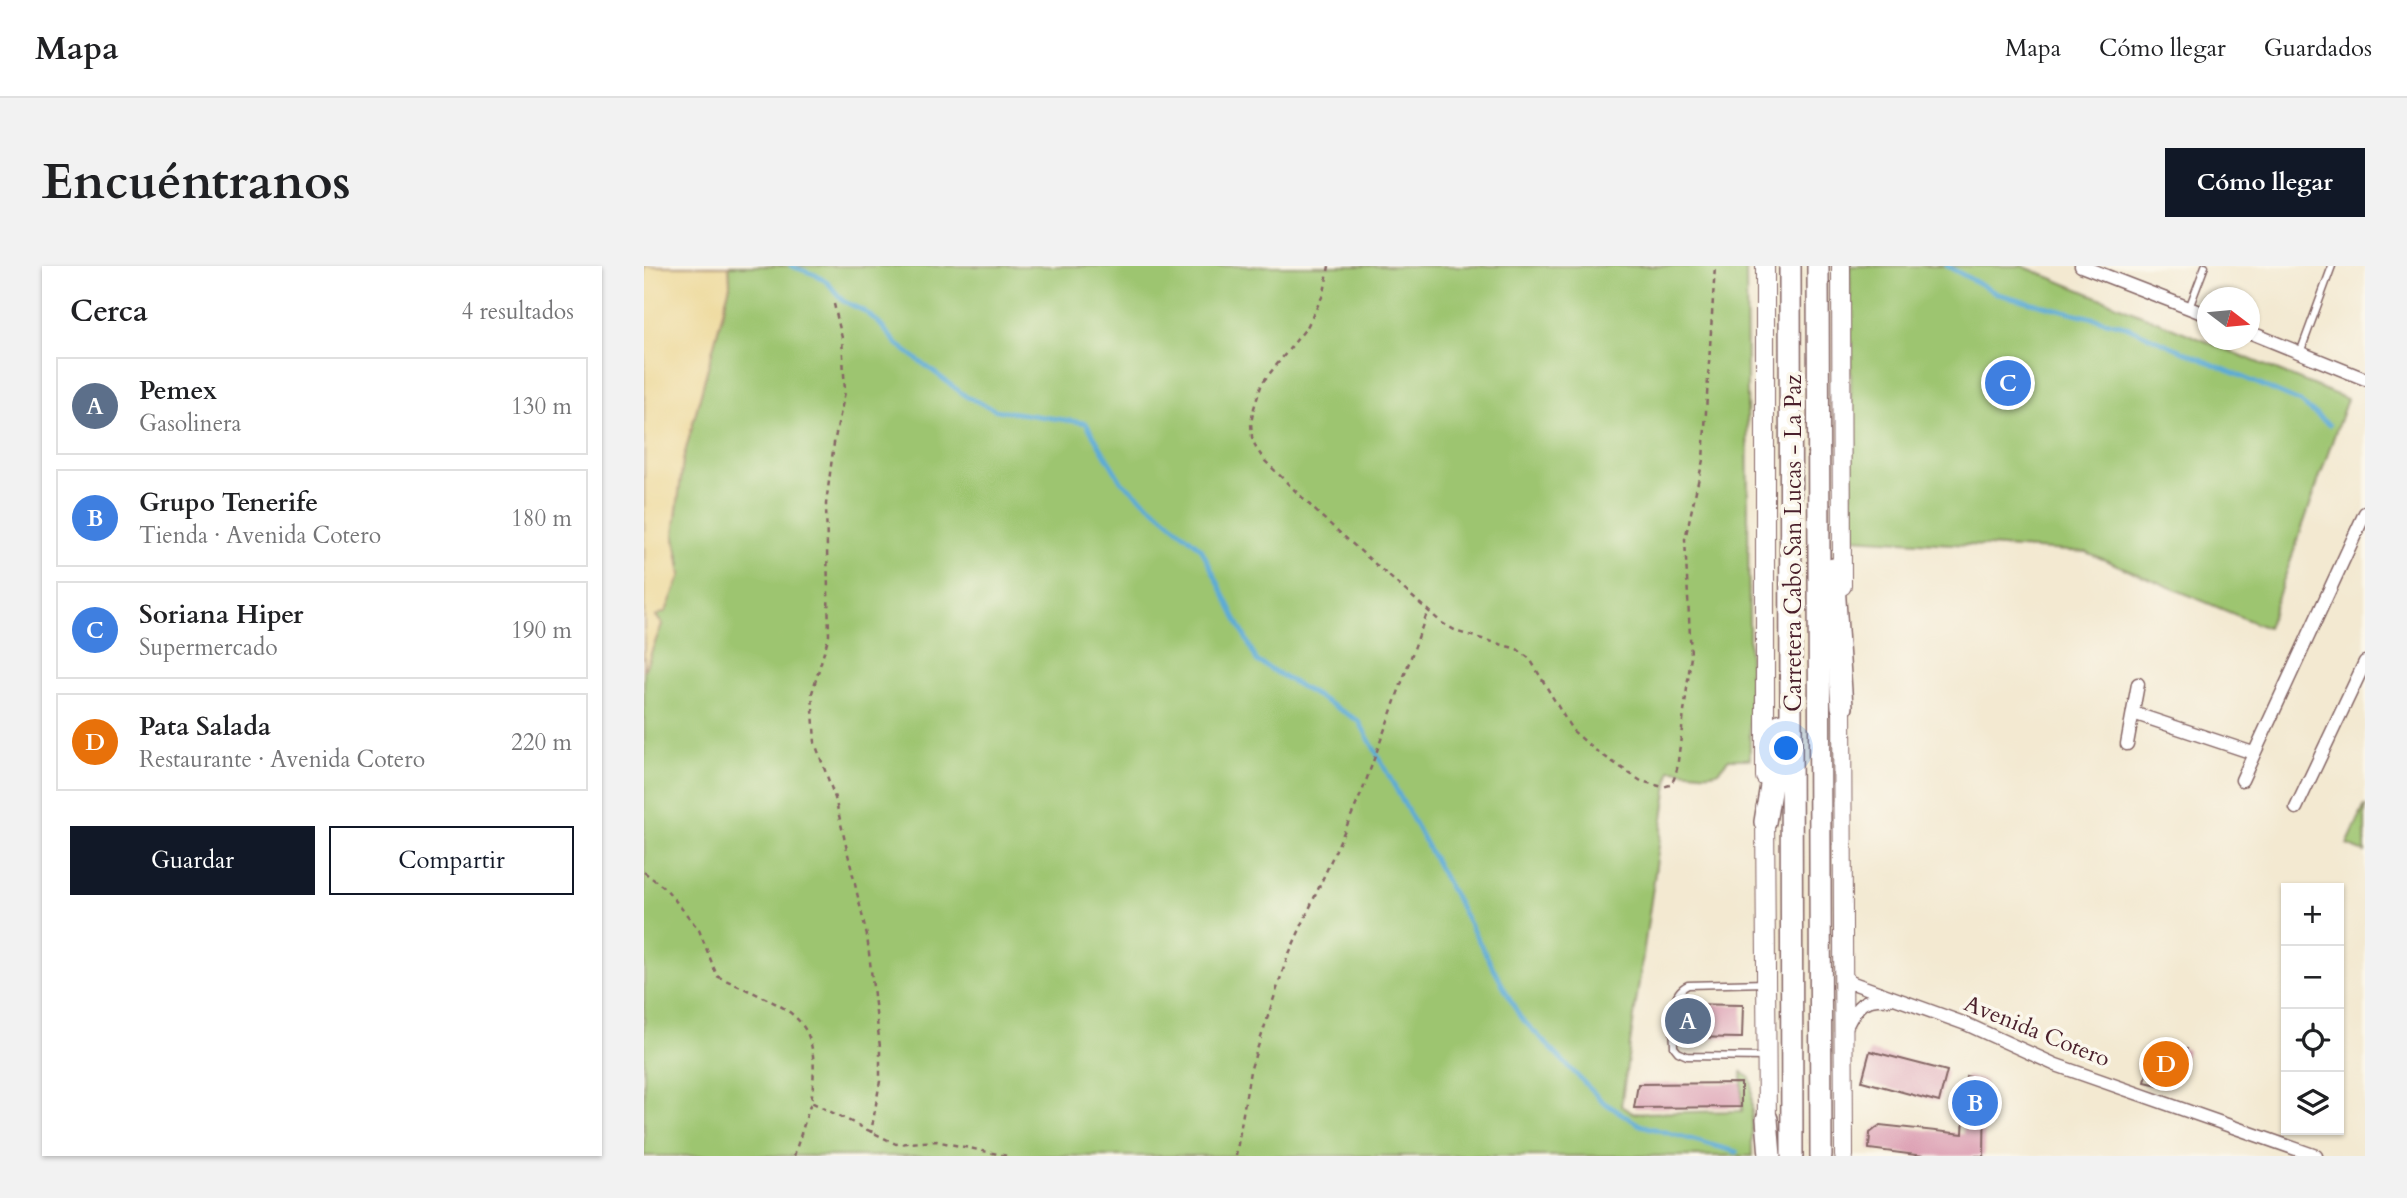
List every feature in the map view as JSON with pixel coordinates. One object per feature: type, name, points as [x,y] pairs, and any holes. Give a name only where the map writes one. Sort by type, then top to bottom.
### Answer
[{"type":"highway","name":"Carretera Cabo San Lucas - La Paz","points":[[1790,266],[1792,1156]]},
{"type":"highway","name":"Carretera Cabo San Lucas - La Paz","points":[[1818,266],[1821,1156]]},
{"type":"highway","points":[[1819,419],[1832,512],[1842,707]]},
{"type":"highway","points":[[1765,822],[1781,729],[1781,674],[1792,625]]},
{"type":"highway","points":[[1767,1119],[1769,1156]]},
{"type":"main road","points":[[1765,266],[1767,1119]]},
{"type":"main road","points":[[1841,266],[1844,1156]]},
{"type":"street","points":[[2081,266],[2197,311]]},
{"type":"street","points":[[2260,337],[2365,379]]},
{"type":"street","points":[[2242,780],[2365,513]]},
{"type":"street","points":[[2296,808],[2365,662]]},
{"type":"street","points":[[2127,744],[2138,684]]},
{"type":"street","points":[[2133,713],[2253,753]]},
{"type":"street","name":"Avenida Cotero","points":[[1843,971],[1850,982],[1966,1024],[2056,1065],[2312,1155]]},
{"type":"street","points":[[1844,1031],[1861,1004],[1880,998],[1901,1000]]},
{"type":"lane","points":[[2189,308],[2205,266]]},
{"type":"lane","points":[[2300,353],[2332,266]]},
{"type":"lane","points":[[1767,983],[1688,985],[1676,993],[1674,1005],[1674,1047],[1682,1055],[1767,1057]]},
{"type":"path","points":[[1329,266],[1324,293],[1307,327],[1262,383],[1251,423],[1256,448],[1265,461],[1322,517],[1427,612],[1450,628],[1517,649],[1530,659],[1572,730],[1595,750],[1641,781],[1663,787],[1670,785],[1674,779],[1691,656],[1685,539],[1703,460],[1715,266]]},
{"type":"path","points":[[834,304],[842,338],[845,392],[834,443],[826,504],[829,635],[812,693],[815,743],[835,798],[867,936],[880,1047],[880,1081],[871,1133]]},
{"type":"path","points":[[1236,1156],[1250,1071],[1287,958],[1362,792],[1427,612]]},
{"type":"path","points":[[644,872],[666,889],[699,930],[717,976],[793,1014],[805,1025],[813,1048],[816,1073],[811,1102],[794,1156]]},
{"type":"path","points":[[811,1102],[895,1144],[936,1141],[1007,1156]]},
{"type":"green space","points":[[729,266],[1746,266],[1750,759],[1729,759],[1713,773],[1670,770],[1621,1106],[1633,1113],[1742,1111],[1742,1072],[1750,1078],[1752,1084],[1752,1156],[644,1156],[644,671],[662,624],[656,616],[681,565],[674,534],[683,460],[730,285]]},
{"type":"green space","points":[[1850,266],[2022,266],[2197,338],[2197,350],[2227,350],[2347,399],[2267,628],[2086,552],[1852,538]]},
{"type":"green space","points":[[2365,805],[2365,852],[2347,845]]},
{"type":"sand","points":[[644,266],[729,266],[730,285],[683,460],[674,534],[681,575],[666,611],[656,616],[662,624],[644,671]]},
{"type":"building","points":[[1681,1004],[1743,1005],[1742,1038],[1680,1037]]},
{"type":"building","points":[[2174,1046],[2187,1049],[2182,1069],[2172,1067],[2167,1087],[2145,1082],[2152,1053],[2172,1058]]},
{"type":"building","points":[[1870,1051],[1947,1071],[1939,1102],[1862,1081]]},
{"type":"building","points":[[1966,1076],[1985,1081],[1984,1156],[1924,1156],[1869,1149],[1870,1133],[1880,1125],[1963,1134]]},
{"type":"building","points":[[1741,1083],[1741,1107],[1634,1108],[1638,1084]]},
{"type":"waterway","points":[[791,266],[816,275],[828,283],[843,301],[877,321],[897,344],[967,397],[996,410],[1086,423],[1121,481],[1201,548],[1257,661],[1359,721],[1520,1017],[1603,1102],[1640,1125],[1737,1152]]},
{"type":"waterway","points":[[1947,266],[1998,294],[2125,326],[2300,402],[2329,425]]},
{"type":"place","name":"Soriana Hiper","points":[[2008,383]]},
{"type":"place","name":"Pemex","points":[[1688,1021]]},
{"type":"place","name":"Pata Salada","points":[[2166,1064]]},
{"type":"place","name":"Grupo Tenerife","points":[[1975,1103]]}]
